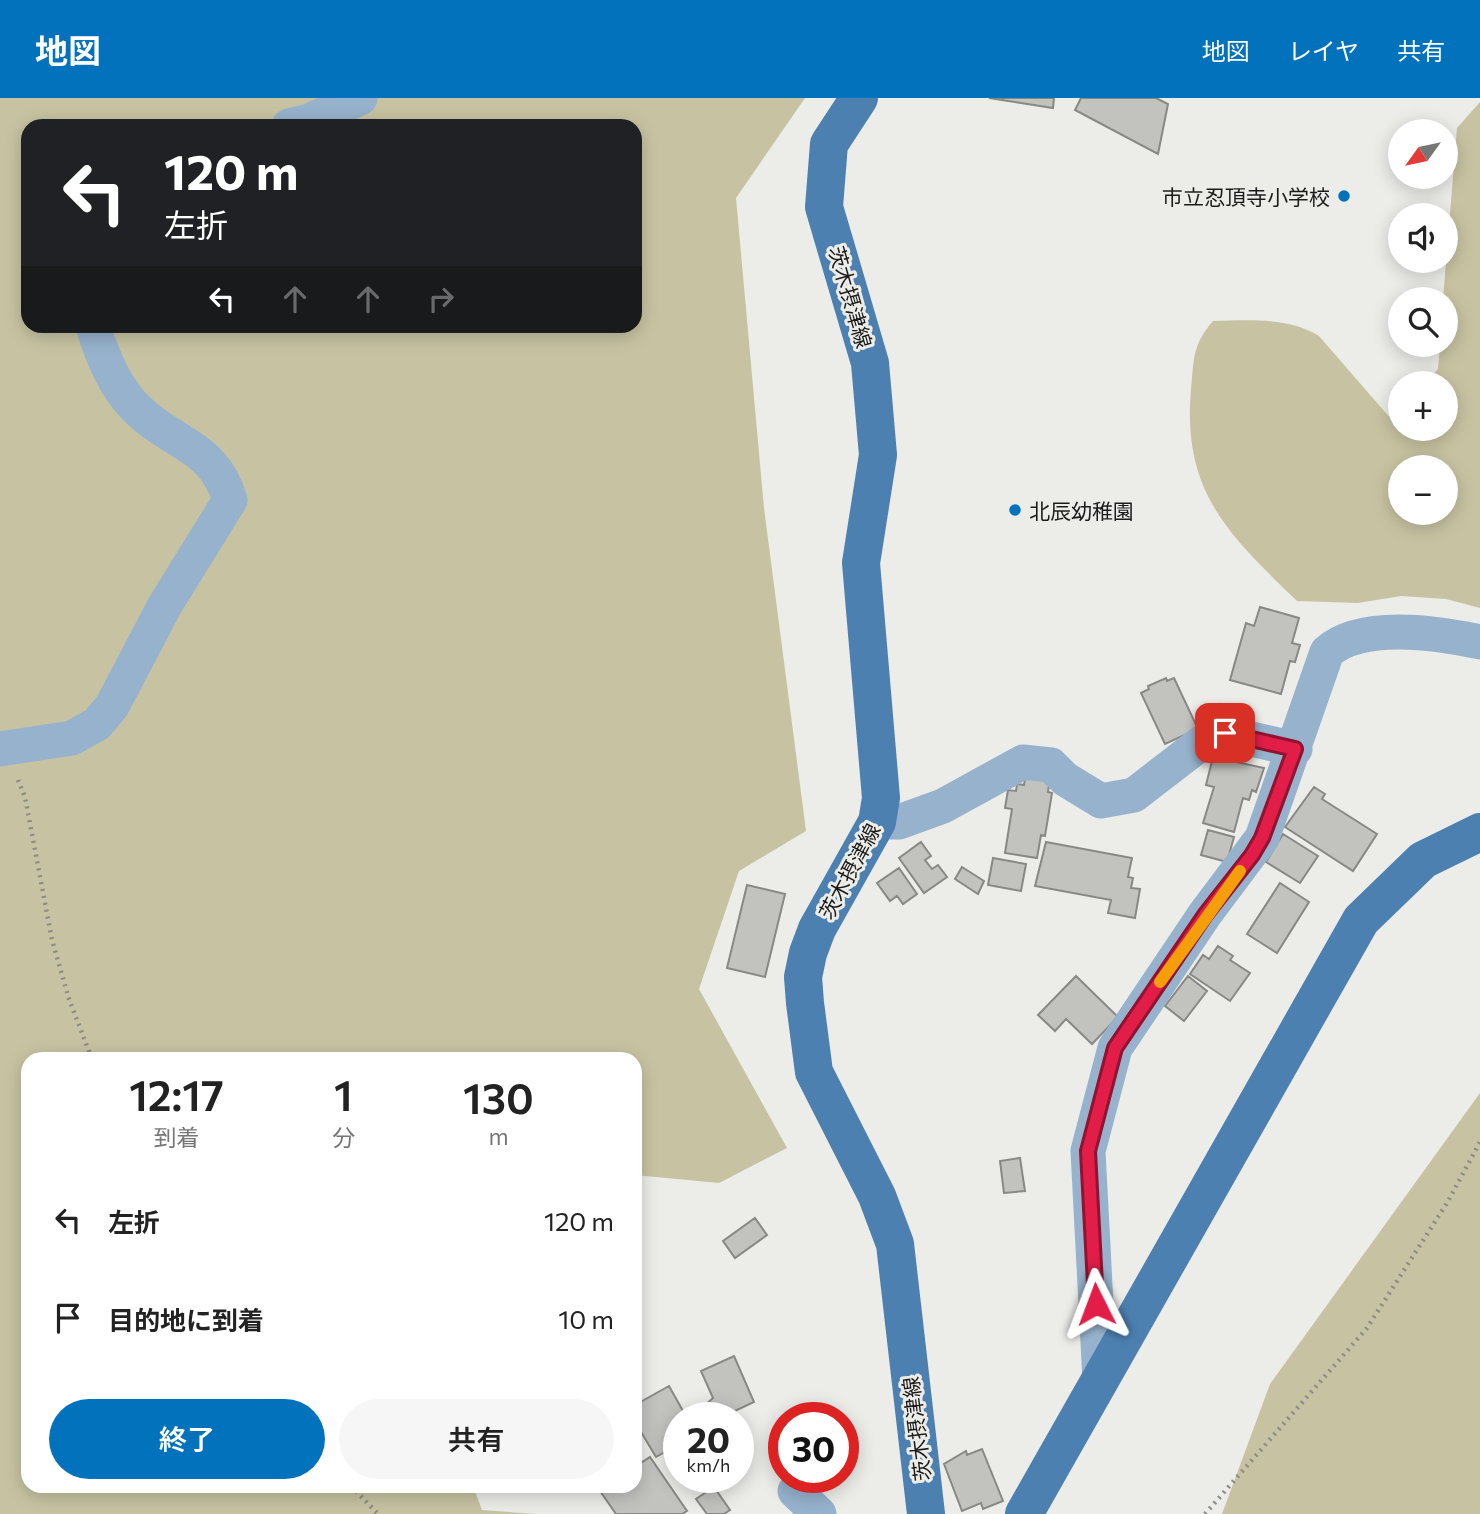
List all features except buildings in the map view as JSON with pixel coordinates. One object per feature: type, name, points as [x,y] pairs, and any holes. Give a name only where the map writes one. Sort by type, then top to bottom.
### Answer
[{"type":"main road","name":"茨木摂津線","points":[[859,98],[829,144],[824,207],[870,363],[878,455],[861,563],[881,798],[877,822],[817,929],[803,977],[814,1072],[877,1196],[895,1244],[926,1514]]},
{"type":"main road","points":[[1024,1514],[1361,920],[1423,860],[1480,832]]},
{"type":"street","points":[[313,119],[360,98]]},
{"type":"street","points":[[3,750],[72,738],[97,724],[112,706],[165,605],[230,500],[224,480],[213,464],[193,446],[168,435],[137,410],[103,359],[95,333]]},
{"type":"street","points":[[1100,1381],[1088,1151],[1115,1048],[1205,915],[1262,838],[1327,652],[1337,643],[1373,634],[1441,634],[1480,642]]},
{"type":"street","points":[[877,822],[899,822],[943,806],[1023,762],[1051,765],[1065,779],[1101,802],[1134,795],[1196,744],[1213,734],[1225,733],[1295,749]]},
{"type":"path","points":[[3,750],[25,797],[52,940],[69,999],[89,1052]]},
{"type":"path","points":[[1205,1514],[1367,1328],[1447,1203],[1480,1142]]},
{"type":"path","points":[[358,1493],[379,1514]]},
{"type":"shaded area","points":[[0,98],[805,98],[736,198],[764,508],[806,831],[739,871],[699,989],[787,1148],[719,1183],[642,1176],[642,1052],[21,1052],[21,1493],[476,1493],[482,1510],[537,1514],[0,1514]]},
{"type":"shaded area","points":[[1480,102],[1480,608],[1446,599],[1401,596],[1358,603],[1297,601],[1250,555],[1231,532],[1215,509],[1203,484],[1194,457],[1190,426],[1191,390],[1198,345],[1213,321],[1268,321],[1307,330],[1319,336],[1388,416],[1388,441],[1458,441],[1458,371],[1436,371],[1439,357],[1458,357],[1458,287],[1444,287],[1445,273],[1458,273],[1458,203],[1451,203],[1452,189],[1458,189],[1458,127]]},
{"type":"shaded area","points":[[1480,1093],[1480,1514],[1222,1514],[1270,1384]]},
{"type":"slow traffic","points":[[1160,982],[1205,915],[1240,871]]},
{"type":"place","name":"市立忍頂寺小学校","points":[[1344,196]]},
{"type":"place","name":"北辰幼稚園","points":[[1015,510]]},
{"type":"route","points":[[1096,1304],[1088,1151],[1115,1048],[1205,915],[1252,855],[1262,838],[1295,749],[1225,733]]}]
